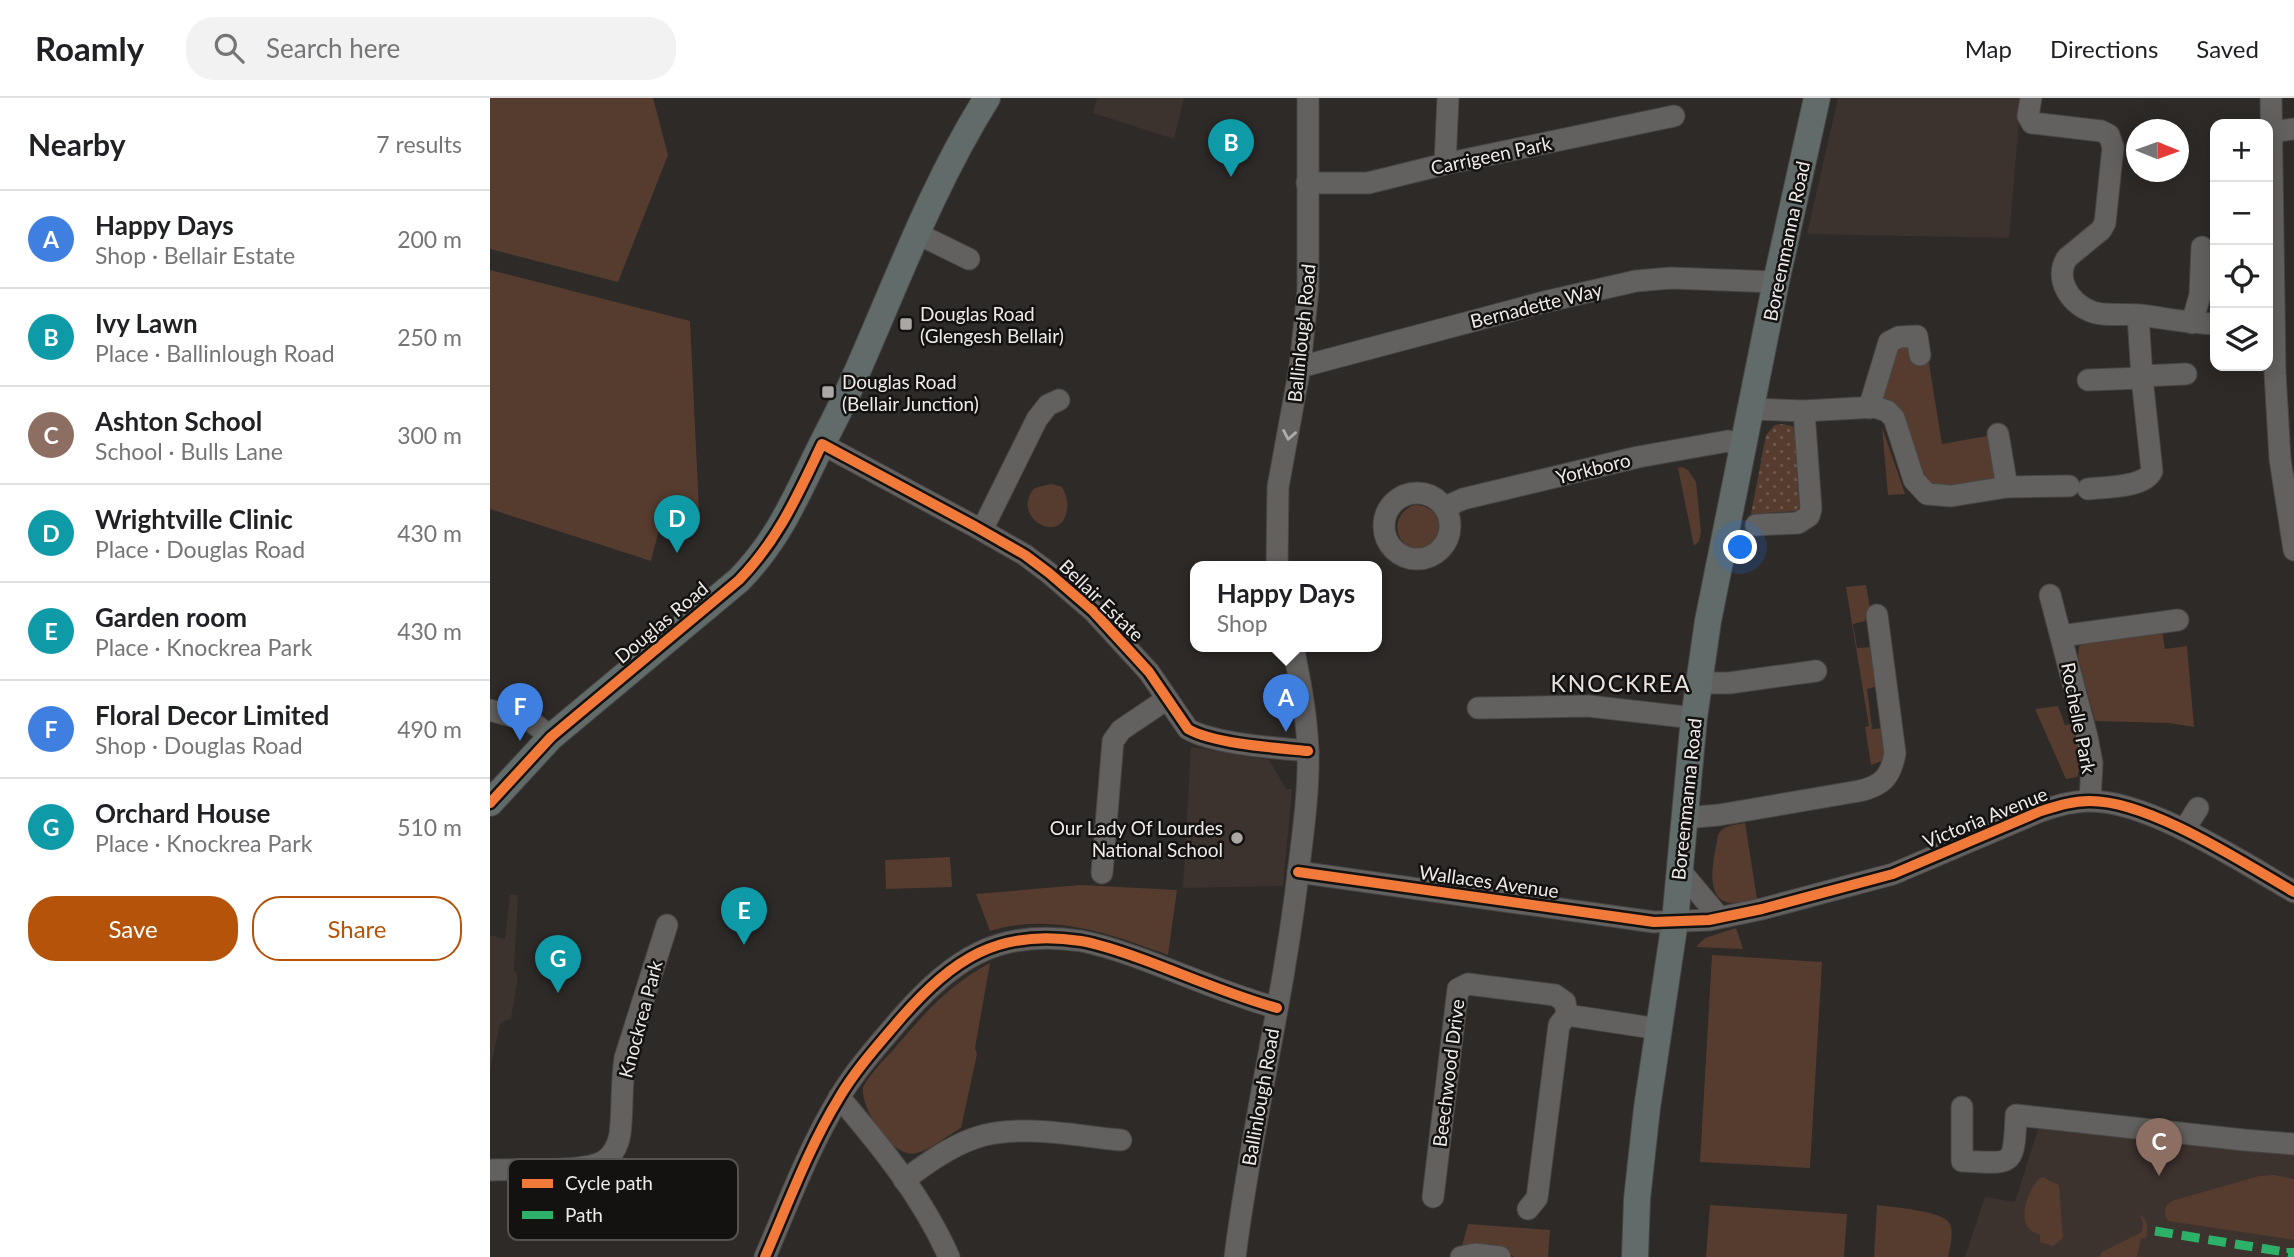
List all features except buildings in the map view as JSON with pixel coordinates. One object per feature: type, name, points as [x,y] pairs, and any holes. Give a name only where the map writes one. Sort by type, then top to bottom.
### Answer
[{"type":"main road","name":"Douglas Road","points":[[490,803],[551,737],[754,565],[789,513],[858,369],[916,233],[956,150],[987,98]]},
{"type":"main road","name":"Boreenmanna Road","points":[[1635,1257],[1641,1162],[1675,921],[1699,684],[1717,570],[1817,98]]},
{"type":"street","name":"Ballinlough Road","points":[[1278,561],[1278,490],[1300,368],[1309,268],[1308,98]]},
{"type":"street","points":[[1445,164],[1448,98]]},
{"type":"street","points":[[2031,98],[2028,116],[2032,123],[2101,131],[2112,140],[2105,223],[2101,230],[2067,258],[2062,269],[2065,289],[2082,306],[2097,313],[2210,324]]},
{"type":"street","points":[[2270,119],[2271,98]]},
{"type":"street","name":"Carrigeen Park","points":[[1307,183],[1368,183],[1674,116]]},
{"type":"street","points":[[2273,132],[2294,130]]},
{"type":"street","points":[[2270,182],[2270,308]]},
{"type":"street","points":[[916,233],[969,259]]},
{"type":"street","points":[[2192,323],[2200,295],[2202,247]]},
{"type":"street","name":"Bernadette Way","points":[[1300,368],[1544,302],[1636,281],[1671,278],[1776,282]]},
{"type":"street","points":[[1750,408],[1804,411],[1882,409],[1894,418],[1914,481],[1927,494],[1951,496],[2007,487],[2079,487],[2141,482],[2152,471],[2138,315]]},
{"type":"street","points":[[1869,408],[1889,342],[1899,337],[1917,336],[1920,355]]},
{"type":"street","points":[[2273,349],[2287,459],[2294,550]]},
{"type":"street","points":[[2088,380],[2186,374]]},
{"type":"street","points":[[982,530],[1037,419],[1048,405],[1059,400]]},
{"type":"street","points":[[1756,526],[1798,523],[1809,516],[1811,509],[1804,411]]},
{"type":"street","points":[[1998,434],[2007,487]]},
{"type":"street","name":"Yorkboro","points":[[1445,507],[1463,499],[1638,457],[1728,441],[1742,447]]},
{"type":"street","name":"Bellair Estate","points":[[822,443],[1025,555],[1073,592],[1149,672],[1183,724],[1196,734],[1260,746],[1308,751]]},
{"type":"street","name":"Rochelle Park","points":[[2050,595],[2092,763],[2090,801]]},
{"type":"street","points":[[1684,818],[1719,815],[1879,785],[1890,771],[1895,752],[1877,615]]},
{"type":"street","name":"Rochelle Park","points":[[2061,636],[2178,620]]},
{"type":"street","name":"Ballinlough Road","points":[[1235,1257],[1256,1114],[1287,960],[1306,805],[1308,751],[1294,652]]},
{"type":"street","points":[[1699,684],[1729,683],[1816,671]]},
{"type":"street","points":[[1102,873],[1112,741],[1121,730],[1167,699]]},
{"type":"street","points":[[1478,708],[1588,706],[1694,718]]},
{"type":"street","points":[[490,710],[532,722],[551,737]]},
{"type":"street","name":"Victoria Avenue","points":[[1675,921],[1719,918],[1893,874],[2016,821],[2063,804],[2090,801],[2117,803],[2184,830],[2294,892]]},
{"type":"street","points":[[2184,830],[2198,808]]},
{"type":"street","points":[[1679,869],[1719,918]]},
{"type":"street","name":"Wallaces Avenue","points":[[1298,872],[1654,922],[1675,921]]},
{"type":"street","name":"Knockrea Park","points":[[606,1159],[615,1151],[620,1133],[625,1058],[667,925]]},
{"type":"street","points":[[765,1257],[820,1132],[839,1097],[884,1038],[947,971],[971,956],[1018,940],[1050,938],[1097,944],[1277,1008]]},
{"type":"street","name":"Beechwood Drive","points":[[1433,1197],[1458,989],[1468,984],[1555,995],[1565,1002],[1567,1015]]},
{"type":"street","points":[[1528,1209],[1537,1198],[1559,1026],[1567,1015],[1659,1029]]},
{"type":"street","points":[[839,1097],[904,1180],[933,1224],[949,1257]]},
{"type":"street","points":[[1962,1107],[1962,1161],[2001,1162],[2011,1158],[2014,1152],[2016,1115],[2294,1144]]},
{"type":"street","points":[[904,1180],[956,1147],[987,1135],[1033,1132],[1121,1140]]},
{"type":"street","name":"Knockrea Park","points":[[490,1170],[508,1169]]},
{"type":"street","points":[[1461,1257],[1475,1254],[1500,1257]]},
{"type":"shaded area","points":[[490,98],[653,98],[668,155],[618,282],[490,249]]},
{"type":"shaded area","points":[[1097,98],[1184,98],[1174,139],[1093,113]]},
{"type":"shaded area","points":[[1838,98],[2021,98],[2009,238],[1807,234]]},
{"type":"shaded area","points":[[490,270],[690,321],[699,511],[663,514],[651,561],[490,509]]},
{"type":"shaded area","points":[[1905,343],[1928,357],[1942,444],[1987,436],[1995,480],[1959,487],[1933,485],[1924,477],[1882,393],[1891,354]]},
{"type":"shaded area","points":[[1782,424],[1796,429],[1802,503],[1797,511],[1751,514],[1766,435],[1775,425]]},
{"type":"shaded area","points":[[1882,427],[1905,494],[1888,495]]},
{"type":"shaded area","points":[[1678,468],[1688,470],[1696,482],[1701,532],[1699,541],[1694,546]]},
{"type":"shaded area","points":[[1052,484],[1062,487],[1067,507],[1062,522],[1049,527],[1035,520],[1028,506],[1034,489]]},
{"type":"shaded area","points":[[1414,505],[1432,511],[1439,524],[1434,540],[1419,551],[1404,543],[1397,530],[1401,516]]},
{"type":"shaded area","points":[[1866,585],[1870,608],[1865,621],[1853,624],[1857,648],[1872,647],[1879,686],[1867,689],[1872,729],[1884,728],[1886,757],[1871,765],[1865,727],[1869,726],[1846,587]]},
{"type":"shaded area","points":[[2162,631],[2165,649],[2187,646],[2194,727],[2169,723],[2095,721],[2078,657],[2079,647],[2082,643]]},
{"type":"shaded area","points":[[2058,706],[2065,725],[2073,724],[2081,765],[2077,777],[2066,779],[2035,709]]},
{"type":"shaded area","name":"Our Lady Of Lourdes National School","points":[[1191,747],[1269,760],[1286,789],[1292,789],[1283,886],[1183,888]]},
{"type":"shaded area","points":[[1745,823],[1757,899],[1737,903],[1724,901],[1717,895],[1712,876],[1718,835],[1726,827]]},
{"type":"shaded area","points":[[950,857],[952,887],[886,889],[885,860]]},
{"type":"shaded area","points":[[1081,885],[1177,890],[1168,955],[1103,933],[1058,925],[1013,926],[990,931],[976,894]]},
{"type":"shaded area","points":[[510,895],[518,895],[514,969],[517,984],[511,1018],[500,1024],[490,1070],[490,935],[505,939]]},
{"type":"shaded area","points":[[1736,928],[1743,949],[1696,947],[1705,938]]},
{"type":"shaded area","points":[[1712,955],[1822,962],[1810,1168],[1700,1162]]},
{"type":"shaded area","points":[[990,963],[975,1048],[977,1054],[961,1128],[922,1152],[907,1153],[898,1149],[888,1141],[872,1119],[863,1096],[863,1087],[877,1067],[938,1001]]},
{"type":"shaded area","points":[[2039,1126],[2294,1155],[2294,1257],[1965,1257],[1985,1197],[2015,1202]]},
{"type":"shaded area","points":[[2274,1175],[2294,1179],[2294,1240],[2168,1221],[2165,1216],[2167,1206],[2175,1200],[2259,1176]]},
{"type":"shaded area","points":[[2042,1177],[2059,1185],[2063,1238],[2053,1246],[2040,1242],[2040,1235],[2030,1230],[2025,1218],[2029,1194]]},
{"type":"shaded area","points":[[1710,1205],[1847,1214],[1844,1257],[1706,1257]]},
{"type":"shaded area","points":[[1877,1205],[1917,1210],[1946,1220],[1952,1232],[1948,1257],[1874,1257]]},
{"type":"shaded area","points":[[2140,1214],[2146,1223],[2147,1232],[2146,1239],[2141,1238],[2137,1257],[2099,1257],[2102,1252],[2142,1232]]},
{"type":"shaded area","points":[[1468,1224],[1550,1230],[1548,1257],[1514,1257],[1505,1249],[1493,1245],[1482,1244],[1466,1248],[1462,1246]]},
{"type":"marked path","points":[[2155,1231],[2291,1253],[2291,1248]]},
{"type":"cycle path","points":[[490,803],[551,737],[739,580],[777,532],[822,444],[976,527],[1025,555],[1049,573],[1093,611],[1149,672],[1188,729],[1229,742],[1308,751]]},
{"type":"cycle path","points":[[1298,872],[1654,922],[1709,920],[1762,909],[1893,874],[2041,811],[2089,801],[2113,803],[2166,821],[2294,892]]},
{"type":"cycle path","points":[[765,1257],[818,1136],[853,1077],[920,997],[939,979],[979,952],[1025,939],[1081,941],[1123,952],[1277,1008]]},
{"type":"place","name":"Ivy Lawn","points":[[1231,177]]},
{"type":"place","name":"Douglas Road (Glengesh Bellair)","points":[[906,324]]},
{"type":"place","name":"Douglas Road (Bellair Junction)","points":[[828,392]]},
{"type":"place","name":"Wrightville Clinic","points":[[677,553]]},
{"type":"place","name":"Happy Days","points":[[1286,732]]},
{"type":"place","name":"Floral Decor Limited","points":[[520,741]]},
{"type":"place","name":"Our Lady Of Lourdes National School","points":[[1237,838]]},
{"type":"place","name":"Garden room","points":[[744,945]]},
{"type":"place","name":"Orchard House","points":[[558,993]]},
{"type":"place","name":"Ashton School","points":[[2159,1176]]},
{"type":"district","name":"KNOCKREA","points":[[1621,683]]}]
